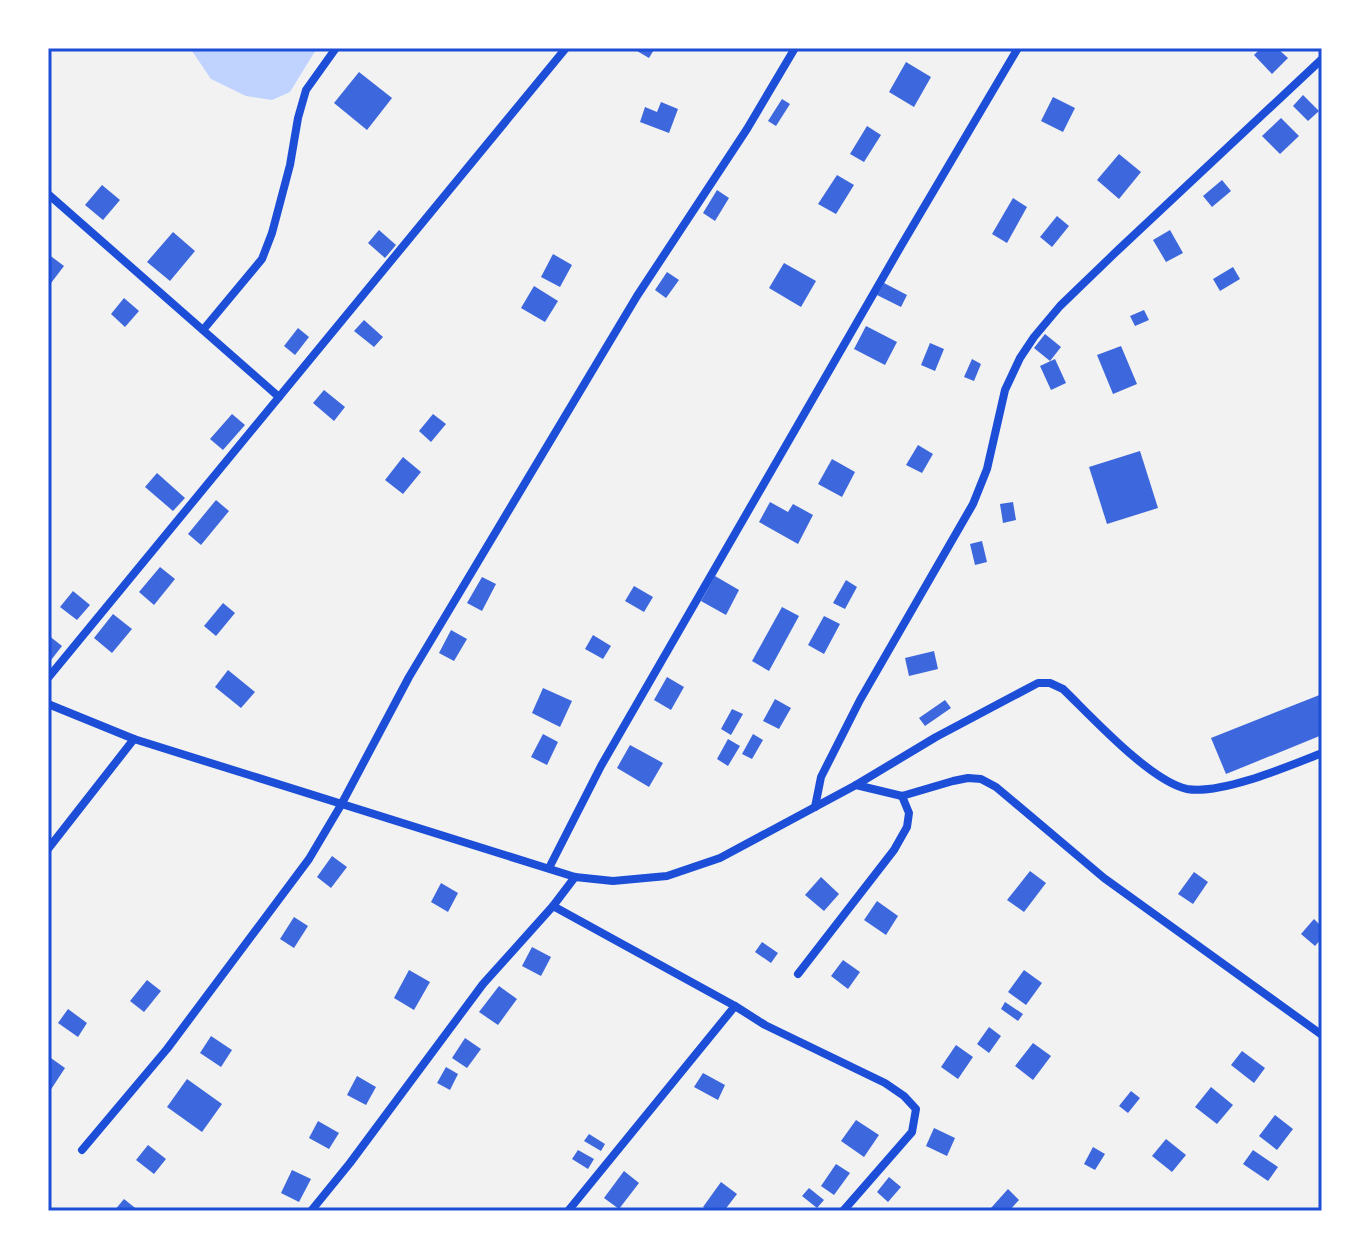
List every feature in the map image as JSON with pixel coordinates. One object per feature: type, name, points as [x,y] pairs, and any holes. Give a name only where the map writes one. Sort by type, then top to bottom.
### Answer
[{"type":"street","points":[[203,330],[262,259],[290,165],[306,90],[336,48]]},
{"type":"street","points":[[48,678],[566,48]]},
{"type":"street","points":[[82,1150],[167,1049],[309,859],[409,677],[637,296],[747,129],[795,48]]},
{"type":"street","points":[[549,868],[616,739],[1018,48]]},
{"type":"street","points":[[815,807],[821,777],[860,700],[973,504],[987,469],[1005,390],[1034,337],[1094,273],[1322,59]]},
{"type":"street","points":[[48,194],[279,397]]},
{"type":"street","points":[[48,704],[134,739],[341,805],[575,877],[613,881],[667,876],[720,858],[1038,683],[1050,683],[1063,689],[1142,764],[1186,789],[1210,790],[1322,753]]},
{"type":"street","points":[[48,849],[134,739]]},
{"type":"street","points":[[856,785],[902,796],[968,778],[981,779],[996,787],[1104,878],[1322,1035]]},
{"type":"street","points":[[798,974],[894,850],[907,827],[909,813],[902,796]]},
{"type":"street","points":[[311,1211],[483,984],[575,877]]},
{"type":"street","points":[[553,906],[765,1025],[885,1083],[904,1096],[916,1109],[912,1132],[843,1211]]},
{"type":"street","points":[[568,1211],[735,1006]]},
{"type":"water","points":[[190,48],[317,48],[290,92],[272,100],[246,96],[211,79]]},
{"type":"building","points":[[632,48],[655,48],[649,58]]},
{"type":"building","points":[[1261,48],[1277,48],[1288,58],[1272,74],[1254,55]]},
{"type":"building","points":[[906,62],[931,77],[914,107],[889,92]]},
{"type":"building","points":[[359,72],[392,98],[367,130],[334,103]]},
{"type":"building","points":[[1303,95],[1319,111],[1308,121],[1293,106]]},
{"type":"building","points":[[1053,97],[1075,108],[1063,132],[1041,121]]},
{"type":"building","points":[[782,99],[790,104],[776,126],[768,121]]},
{"type":"building","points":[[661,102],[678,109],[669,133],[640,122],[645,107],[657,112]]},
{"type":"building","points":[[1281,118],[1299,136],[1280,154],[1262,136]]},
{"type":"building","points":[[867,126],[881,135],[864,162],[850,154]]},
{"type":"building","points":[[1119,154],[1141,172],[1119,199],[1097,180]]},
{"type":"building","points":[[837,175],[854,185],[836,214],[818,204]]},
{"type":"building","points":[[1222,180],[1231,191],[1212,207],[1203,196]]},
{"type":"building","points":[[102,185],[120,200],[103,220],[85,205]]},
{"type":"building","points":[[717,190],[729,198],[715,221],[703,213]]},
{"type":"building","points":[[1013,198],[1027,207],[1007,243],[992,234]]},
{"type":"building","points":[[1057,216],[1069,226],[1052,247],[1040,237]]},
{"type":"building","points":[[379,230],[396,245],[385,258],[368,243]]},
{"type":"building","points":[[1170,230],[1183,253],[1166,262],[1153,240]]},
{"type":"building","points":[[173,232],[195,251],[170,281],[147,262]]},
{"type":"building","points":[[48,254],[64,266],[48,287]]},
{"type":"building","points":[[553,254],[572,265],[560,287],[541,277]]},
{"type":"building","points":[[784,263],[816,281],[801,307],[769,288]]},
{"type":"building","points":[[1233,267],[1240,279],[1220,291],[1213,279]]},
{"type":"building","points":[[667,272],[679,280],[666,298],[655,290]]},
{"type":"building","points":[[884,283],[907,295],[901,307],[877,295]]},
{"type":"building","points":[[534,286],[558,301],[545,322],[521,308]]},
{"type":"building","points":[[124,298],[139,311],[125,327],[111,314]]},
{"type":"building","points":[[1144,310],[1149,320],[1135,326],[1130,316]]},
{"type":"building","points":[[364,320],[383,337],[374,347],[354,331]]},
{"type":"building","points":[[866,326],[897,342],[885,365],[854,349]]},
{"type":"building","points":[[298,328],[309,337],[295,355],[284,346]]},
{"type":"building","points":[[1045,334],[1061,347],[1050,361],[1034,348]]},
{"type":"building","points":[[930,343],[944,349],[935,371],[921,365]]},
{"type":"building","points":[[1121,346],[1137,384],[1113,394],[1097,355]]},
{"type":"building","points":[[972,359],[981,364],[974,381],[964,377]]},
{"type":"building","points":[[1055,359],[1066,383],[1051,390],[1040,366]]},
{"type":"building","points":[[324,390],[345,407],[334,421],[313,403]]},
{"type":"building","points":[[232,414],[245,425],[223,450],[210,439]]},
{"type":"building","points":[[433,414],[446,424],[431,442],[419,431]]},
{"type":"building","points":[[918,445],[933,454],[922,473],[906,465]]},
{"type":"building","points":[[1140,451],[1158,508],[1107,524],[1089,467]]},
{"type":"building","points":[[403,457],[421,472],[403,494],[385,480]]},
{"type":"building","points":[[832,459],[855,472],[842,497],[818,484]]},
{"type":"building","points":[[157,473],[185,498],[173,511],[145,487]]},
{"type":"building","points":[[216,500],[229,511],[201,545],[188,534]]},
{"type":"building","points":[[770,502],[788,512],[793,504],[813,515],[798,544],[759,522]]},
{"type":"building","points":[[1013,502],[1016,520],[1003,523],[1000,504]]},
{"type":"building","points":[[982,541],[987,562],[975,565],[970,544]]},
{"type":"building","points":[[160,567],[175,579],[154,605],[139,592]]},
{"type":"building","points":[[715,576],[739,590],[726,615],[701,601]]},
{"type":"building","points":[[482,577],[496,584],[482,611],[467,603]]},
{"type":"building","points":[[846,580],[857,587],[845,609],[833,603]]},
{"type":"building","points":[[634,586],[653,597],[644,612],[625,601]]},
{"type":"building","points":[[73,591],[90,605],[77,620],[60,607]]},
{"type":"building","points":[[223,603],[235,613],[216,636],[204,626]]},
{"type":"building","points":[[782,607],[799,616],[769,671],[752,661]]},
{"type":"building","points":[[113,614],[132,629],[112,653],[94,638]]},
{"type":"building","points":[[824,616],[840,624],[824,654],[808,645]]},
{"type":"building","points":[[451,630],[467,639],[454,661],[439,653]]},
{"type":"building","points":[[48,635],[62,646],[48,664]]},
{"type":"building","points":[[593,635],[611,646],[603,659],[585,649]]},
{"type":"building","points":[[934,651],[938,669],[909,676],[905,658]]},
{"type":"building","points":[[228,670],[255,692],[241,708],[215,687]]},
{"type":"building","points":[[667,677],[684,687],[671,710],[654,700]]},
{"type":"building","points":[[543,688],[572,701],[560,727],[532,713]]},
{"type":"building","points":[[1322,694],[1322,735],[1226,774],[1211,738]]},
{"type":"building","points":[[775,699],[791,708],[779,729],[763,721]]},
{"type":"building","points":[[945,700],[951,708],[925,726],[919,718]]},
{"type":"building","points":[[732,709],[743,714],[731,735],[721,729]]},
{"type":"building","points":[[543,734],[558,742],[547,765],[531,757]]},
{"type":"building","points":[[753,734],[763,740],[752,759],[742,754]]},
{"type":"building","points":[[728,739],[740,746],[728,766],[717,759]]},
{"type":"building","points":[[630,745],[663,763],[649,787],[617,768]]},
{"type":"building","points":[[332,856],[347,867],[331,888],[317,877]]},
{"type":"building","points":[[1030,871],[1046,883],[1024,912],[1007,900]]},
{"type":"building","points":[[1194,872],[1208,882],[1193,904],[1178,894]]},
{"type":"building","points":[[821,877],[839,894],[824,911],[805,895]]},
{"type":"building","points":[[441,883],[458,893],[448,912],[431,902]]},
{"type":"building","points":[[877,901],[898,916],[886,935],[864,920]]},
{"type":"building","points":[[294,917],[308,926],[294,948],[280,939]]},
{"type":"building","points":[[1314,919],[1322,927],[1322,938],[1315,946],[1301,934]]},
{"type":"building","points":[[762,942],[778,953],[771,963],[755,952]]},
{"type":"building","points":[[532,947],[551,957],[541,976],[522,966]]},
{"type":"building","points":[[843,960],[860,972],[848,989],[831,976]]},
{"type":"building","points":[[409,970],[430,982],[414,1010],[394,998]]},
{"type":"building","points":[[1024,970],[1042,983],[1026,1005],[1008,992]]},
{"type":"building","points":[[147,980],[161,991],[144,1012],[130,1001]]},
{"type":"building","points":[[499,986],[517,999],[498,1025],[479,1012]]},
{"type":"building","points":[[1005,1002],[1023,1014],[1018,1021],[1001,1009]]},
{"type":"building","points":[[68,1009],[87,1023],[78,1037],[58,1023]]},
{"type":"building","points":[[989,1027],[1001,1036],[989,1053],[977,1044]]},
{"type":"building","points":[[211,1036],[232,1050],[221,1067],[200,1053]]},
{"type":"building","points":[[465,1038],[481,1049],[467,1068],[452,1058]]},
{"type":"building","points":[[1033,1043],[1051,1056],[1033,1080],[1015,1066]]},
{"type":"building","points":[[956,1045],[973,1057],[958,1079],[941,1067]]},
{"type":"building","points":[[1242,1051],[1265,1068],[1254,1083],[1231,1065]]},
{"type":"building","points":[[48,1056],[65,1068],[48,1094]]},
{"type":"building","points":[[446,1067],[458,1074],[450,1090],[437,1083]]},
{"type":"building","points":[[703,1073],[725,1085],[718,1100],[694,1087]]},
{"type":"building","points":[[357,1076],[376,1087],[366,1105],[347,1095]]},
{"type":"building","points":[[187,1079],[222,1104],[202,1132],[167,1107]]},
{"type":"building","points":[[1211,1087],[1233,1105],[1217,1124],[1195,1107]]},
{"type":"building","points":[[1131,1091],[1140,1098],[1128,1113],[1119,1106]]},
{"type":"building","points":[[1275,1115],[1293,1129],[1277,1150],[1259,1136]]},
{"type":"building","points":[[856,1120],[879,1135],[864,1157],[841,1141]]},
{"type":"building","points":[[318,1121],[339,1133],[329,1149],[309,1138]]},
{"type":"building","points":[[934,1128],[955,1138],[947,1156],[926,1146]]},
{"type":"building","points":[[589,1134],[605,1144],[601,1151],[584,1141]]},
{"type":"building","points":[[1166,1139],[1186,1155],[1172,1172],[1152,1156]]},
{"type":"building","points":[[148,1145],[166,1159],[154,1174],[136,1160]]},
{"type":"building","points":[[1093,1147],[1105,1154],[1095,1170],[1084,1164]]},
{"type":"building","points":[[578,1150],[594,1159],[588,1169],[572,1159]]},
{"type":"building","points":[[1253,1150],[1278,1167],[1268,1181],[1243,1164]]},
{"type":"building","points":[[836,1164],[850,1173],[834,1195],[821,1186]]},
{"type":"building","points":[[292,1170],[311,1179],[299,1202],[281,1193]]},
{"type":"building","points":[[624,1171],[639,1183],[619,1209],[604,1198]]},
{"type":"building","points":[[889,1177],[901,1187],[888,1202],[877,1192]]},
{"type":"building","points":[[721,1182],[737,1194],[724,1211],[709,1211],[703,1207]]},
{"type":"building","points":[[809,1188],[824,1200],[817,1208],[802,1196]]},
{"type":"building","points":[[1008,1189],[1019,1200],[1009,1211],[994,1211],[991,1208]]},
{"type":"building","points":[[124,1199],[139,1211],[114,1211]]}]
